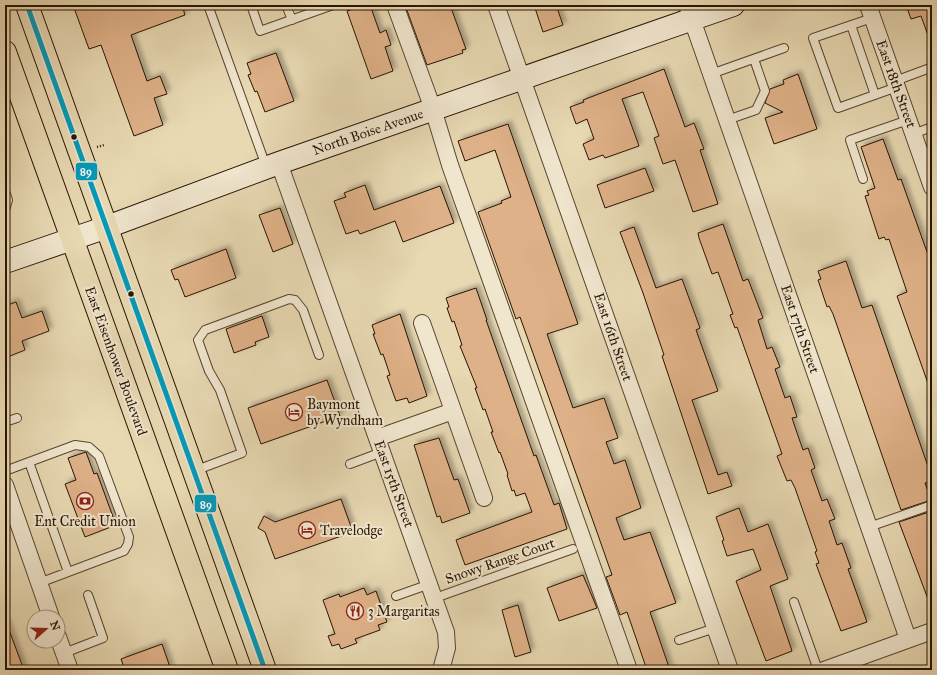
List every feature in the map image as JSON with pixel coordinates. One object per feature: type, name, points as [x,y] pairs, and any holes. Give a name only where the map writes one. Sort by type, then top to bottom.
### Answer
[{"type":"highway","points":[[27,5],[265,670]]},
{"type":"highway","name":"East Eisenhower Boulevard","points":[[5,52],[227,670]]},
{"type":"street","points":[[395,5],[433,109],[450,165],[629,670]]},
{"type":"street","name":"East 16th Street","points":[[496,5],[730,670]]},
{"type":"street","name":"North Boise Avenue","points":[[5,262],[107,227],[273,166],[522,78],[689,12],[733,5]]},
{"type":"street","name":"East 18th Street","points":[[870,11],[931,181]]},
{"type":"street","name":"East 17th Street","points":[[689,12],[908,639]]},
{"type":"street","name":"East 15th Street","points":[[273,166],[380,445],[446,632],[447,648],[441,670]]},
{"type":"street","points":[[422,323],[484,498]]},
{"type":"street","points":[[380,445],[453,411]]},
{"type":"street","points":[[5,486],[48,609]]},
{"type":"street","points":[[824,670],[932,631]]},
{"type":"street","points":[[62,649],[70,670]]},
{"type":"lane","points":[[208,5],[273,166]]},
{"type":"lane","points":[[251,5],[260,31],[333,5]]},
{"type":"lane","points":[[286,5],[292,20]]},
{"type":"lane","points":[[870,11],[851,25],[813,38],[838,108],[875,95],[930,68]]},
{"type":"lane","points":[[851,25],[875,95]]},
{"type":"lane","points":[[711,74],[784,48]]},
{"type":"lane","points":[[727,120],[756,110],[765,91],[754,58]]},
{"type":"lane","points":[[863,179],[850,140],[911,127],[932,127]]},
{"type":"lane","points":[[5,191],[8,200],[5,210]]},
{"type":"lane","points":[[194,471],[242,453],[220,390],[209,371],[198,340],[205,330],[289,299],[296,300],[303,310],[319,355]]},
{"type":"lane","points":[[5,422],[17,418]]},
{"type":"lane","points":[[5,471],[75,445],[89,447],[99,456],[129,537],[128,544],[124,551],[39,583]]},
{"type":"lane","points":[[350,464],[380,445]]},
{"type":"lane","points":[[29,462],[68,572]]},
{"type":"lane","points":[[869,527],[932,505]]},
{"type":"lane","name":"Snowy Range Court","points":[[396,596],[432,591],[573,549]]},
{"type":"lane","points":[[64,653],[103,638],[88,595]]},
{"type":"lane","points":[[794,602],[818,670]]},
{"type":"lane","points":[[679,640],[715,628]]},
{"type":"path","points":[[97,147],[104,145]]},
{"type":"building","points":[[73,5],[182,5],[185,15],[131,35],[147,81],[160,76],[167,94],[154,98],[163,125],[134,136],[101,45],[89,49]]},
{"type":"building","points":[[365,5],[370,5],[380,33],[386,30],[391,45],[385,47],[393,71],[371,79],[347,11]]},
{"type":"building","points":[[405,5],[450,5],[466,49],[462,50],[463,53],[427,65]]},
{"type":"building","points":[[534,5],[556,5],[563,25],[543,32]]},
{"type":"building","points":[[906,5],[932,5],[932,41],[930,41],[921,16],[911,19]]},
{"type":"building","points":[[276,53],[294,101],[265,112],[257,91],[255,92],[248,75],[251,74],[247,63]]},
{"type":"building","points":[[664,69],[685,127],[694,123],[704,149],[700,150],[718,204],[693,212],[675,160],[663,164],[654,138],[659,136],[643,92],[622,99],[639,146],[605,158],[603,155],[589,160],[583,144],[594,139],[587,119],[576,124],[570,107],[584,102],[583,100]]},
{"type":"building","points":[[798,74],[817,129],[774,144],[765,118],[783,112],[765,103],[770,89],[784,84],[783,80]]},
{"type":"building","points":[[508,124],[578,324],[547,334],[561,374],[573,408],[604,398],[618,438],[606,442],[614,464],[625,460],[641,508],[616,518],[624,540],[650,532],[676,603],[650,612],[670,670],[647,670],[627,612],[620,615],[606,577],[612,575],[598,535],[520,317],[516,319],[478,212],[502,203],[501,201],[511,197],[495,150],[465,161],[458,141]]},
{"type":"building","points":[[883,139],[898,180],[901,179],[932,266],[932,389],[930,389],[897,296],[907,292],[889,239],[886,240],[884,237],[879,239],[865,196],[869,195],[867,191],[875,188],[861,147]]},
{"type":"building","points":[[645,168],[654,191],[605,208],[597,185]]},
{"type":"building","points":[[365,185],[374,210],[440,186],[454,223],[403,242],[395,221],[360,234],[358,230],[346,234],[334,201],[346,197],[344,193]]},
{"type":"building","points":[[280,208],[293,244],[273,252],[259,215]]},
{"type":"building","points":[[723,224],[743,281],[748,279],[763,318],[758,320],[767,349],[772,347],[780,367],[775,369],[785,398],[790,396],[797,417],[792,418],[803,450],[808,448],[815,468],[811,470],[822,501],[827,499],[835,519],[829,521],[837,545],[842,543],[851,568],[848,569],[867,622],[841,631],[816,564],[819,563],[815,552],[817,551],[795,488],[791,480],[787,481],[777,456],[782,454],[737,327],[735,328],[730,315],[733,314],[718,272],[712,274],[699,238],[698,233]]},
{"type":"building","points":[[634,227],[656,288],[682,279],[700,328],[696,330],[718,391],[692,400],[718,475],[727,472],[732,486],[708,494],[662,356],[664,355],[620,232]]},
{"type":"building","points":[[226,249],[236,278],[185,297],[178,279],[175,280],[171,270]]},
{"type":"building","points":[[846,261],[862,308],[872,305],[932,478],[932,481],[925,483],[931,500],[901,510],[833,314],[829,306],[827,307],[818,280],[821,279],[818,271]]},
{"type":"building","points":[[476,288],[534,456],[536,455],[554,505],[559,503],[567,529],[465,565],[456,540],[532,512],[525,493],[516,496],[514,490],[512,491],[507,475],[508,474],[491,432],[493,432],[485,409],[483,410],[475,388],[477,388],[460,346],[462,345],[454,321],[452,322],[447,308],[449,307],[446,298]]},
{"type":"building","points":[[16,302],[22,318],[42,311],[49,331],[22,341],[25,350],[5,358],[5,306]]},
{"type":"building","points":[[400,314],[427,396],[409,403],[407,398],[396,401],[387,376],[390,375],[383,354],[381,355],[373,334],[375,334],[372,325]]},
{"type":"building","points":[[262,316],[269,337],[255,342],[256,345],[234,353],[226,329]]},
{"type":"building","name":"Baymont by Wyndham","points":[[327,380],[340,416],[261,444],[248,408]]},
{"type":"building","points":[[439,438],[454,480],[458,479],[470,513],[442,523],[440,516],[437,517],[414,445]]},
{"type":"building","points":[[86,452],[94,474],[97,473],[116,525],[85,537],[65,484],[76,480],[68,458]]},
{"type":"building","name":"Travelodge","points":[[341,499],[353,532],[275,559],[265,532],[258,528],[264,516],[275,522]]},
{"type":"building","points":[[739,508],[748,532],[768,524],[788,579],[770,586],[792,651],[766,661],[736,581],[761,570],[753,549],[727,556],[722,541],[724,540],[716,517]]},
{"type":"building","points":[[932,511],[932,607],[931,607],[899,522]]},
{"type":"building","points":[[583,575],[597,608],[559,621],[547,588]]},
{"type":"building","name":"3 Margaritas","points":[[364,588],[367,595],[376,591],[387,622],[378,625],[380,630],[355,639],[357,643],[341,649],[339,644],[332,646],[328,636],[335,634],[323,600],[339,594],[340,597]]},
{"type":"building","points":[[518,605],[531,652],[515,657],[502,610]]},
{"type":"building","points":[[6,622],[24,670],[5,670]]},
{"type":"building","points":[[162,644],[171,670],[125,670],[121,659]]},
{"type":"transit line","name":"89","points":[[27,5],[265,670]]},
{"type":"place","name":"Baymont by Wyndham","points":[[294,412]]},
{"type":"place","name":"Ent Credit Union","points":[[85,501]]},
{"type":"place","name":"Travelodge","points":[[307,530]]},
{"type":"place","name":"3 Margaritas","points":[[355,611]]}]
